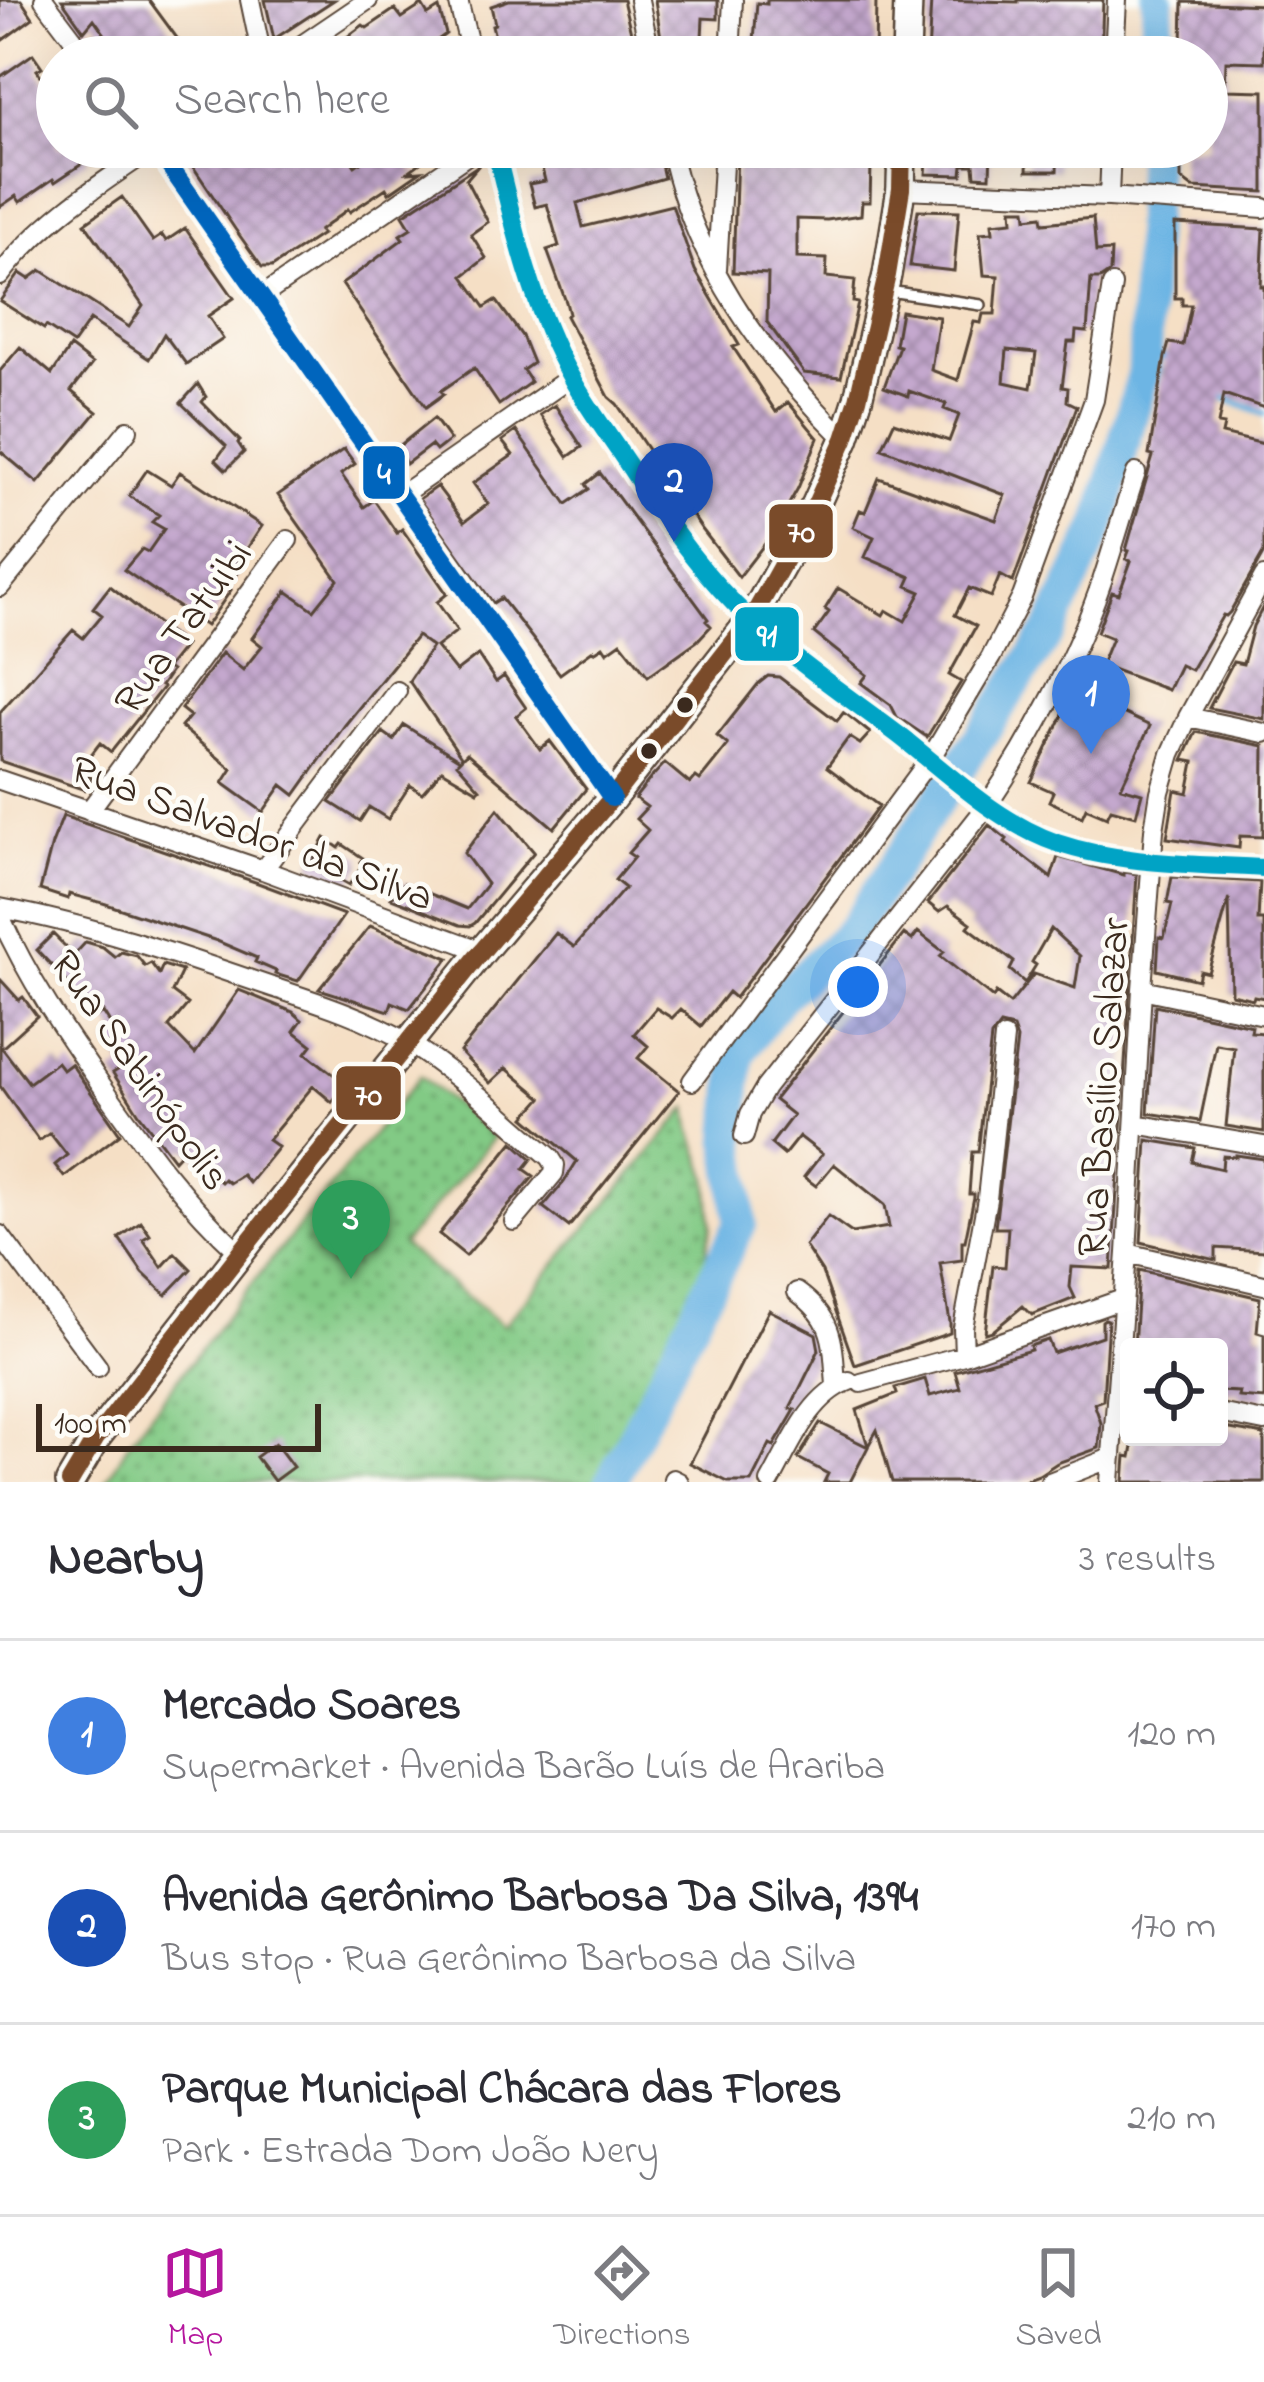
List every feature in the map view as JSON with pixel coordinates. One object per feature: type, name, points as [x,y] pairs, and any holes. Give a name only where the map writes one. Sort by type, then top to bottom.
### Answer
[{"type":"main road","points":[[907,36],[908,0]]},
{"type":"main road","points":[[70,1482],[96,1438],[240,1252],[407,1042],[612,798],[751,620],[816,504],[845,439],[884,290],[902,168]]},
{"type":"street","points":[[44,0],[71,36]]},
{"type":"street","points":[[250,0],[258,36]]},
{"type":"street","points":[[315,36],[368,0]]},
{"type":"street","points":[[458,0],[467,36]]},
{"type":"street","points":[[640,0],[647,36]]},
{"type":"street","points":[[731,36],[733,0]]},
{"type":"street","points":[[1115,36],[1117,0]]},
{"type":"street","points":[[2,270],[61,215],[124,168]]},
{"type":"street","points":[[170,168],[612,798]]},
{"type":"street","points":[[261,297],[448,168]]},
{"type":"street","points":[[500,168],[537,298],[571,377],[696,560],[751,620],[1022,828],[1060,844],[1153,861],[1264,868]]},
{"type":"street","points":[[676,168],[688,214],[716,273],[788,380],[845,439]]},
{"type":"street","points":[[716,273],[723,168]]},
{"type":"street","points":[[1113,168],[1115,197]]},
{"type":"street","points":[[901,189],[1264,208]]},
{"type":"street","points":[[692,1081],[937,764],[1022,597],[1049,530],[1094,400],[1112,285]]},
{"type":"street","points":[[400,495],[571,377]]},
{"type":"street","points":[[0,587],[128,430]]},
{"type":"street","points":[[744,1136],[765,1088],[1023,747],[1080,635],[1136,473]]},
{"type":"street","name":"Rua Tatuibi","points":[[88,811],[288,540]]},
{"type":"street","name":"Rua Basílio Salazar","points":[[1123,1338],[1142,989],[1160,792],[1188,717],[1261,589]]},
{"type":"street","points":[[263,870],[397,691]]},
{"type":"street","points":[[1188,717],[1264,734]]},
{"type":"street","name":"Rua Salvador da Silva","points":[[0,780],[482,951]]},
{"type":"street","points":[[0,912],[61,920],[145,943],[309,1000],[407,1042],[555,1165],[554,1173],[514,1221]]},
{"type":"street","name":"Rua Sabinópolis","points":[[0,912],[40,994],[166,1176],[240,1252]]},
{"type":"street","points":[[1142,989],[1264,1015]]},
{"type":"street","points":[[964,1354],[963,1328],[987,1199],[1004,1038]]},
{"type":"street","points":[[1135,1124],[1264,1146]]},
{"type":"street","points":[[2,1242],[98,1367]]},
{"type":"street","points":[[1127,1253],[1264,1285]]},
{"type":"street","points":[[796,1292],[825,1319],[848,1383]]},
{"type":"street","points":[[770,1482],[804,1422],[848,1383],[964,1354],[1123,1299]]},
{"type":"street","name":"Rua Basílio Salazar","points":[[1110,1482],[1120,1410]]},
{"type":"street","points":[[1228,1415],[1264,1422]]},
{"type":"street","points":[[1050,1482],[1111,1458]]},
{"type":"lane","points":[[884,290],[981,305]]},
{"type":"green space","points":[[420,1076],[494,1137],[402,1245],[503,1326],[688,1108],[708,1177],[712,1226],[708,1266],[689,1313],[639,1395],[608,1459],[604,1482],[106,1482],[129,1442]]},
{"type":"building","points":[[0,0],[21,0],[33,18],[0,42]]},
{"type":"building","points":[[62,0],[149,0],[176,36],[106,36],[94,19],[84,31]]},
{"type":"building","points":[[265,0],[334,0],[279,36],[273,36]]},
{"type":"building","points":[[509,0],[623,0],[632,36],[495,36],[491,6]]},
{"type":"building","points":[[655,0],[718,0],[718,19],[703,18],[702,36],[661,36]]},
{"type":"building","points":[[767,0],[876,0],[875,36],[754,36],[757,3],[767,4]]},
{"type":"building","points":[[931,0],[1103,0],[1102,36],[929,36]]},
{"type":"building","points":[[1183,2],[1264,5],[1264,62],[1228,61],[1228,36],[1182,36]]},
{"type":"building","points":[[422,5],[428,15],[439,8],[446,34],[348,36],[395,9],[402,18]]},
{"type":"building","points":[[33,54],[36,168],[76,168],[20,202],[16,196],[0,207],[0,77]]},
{"type":"building","points":[[1228,90],[1264,91],[1264,192],[1193,188],[1181,179],[1181,168],[1228,168]]},
{"type":"building","points":[[194,168],[421,171],[389,193],[386,188],[348,209],[319,231],[322,234],[272,267],[262,267]]},
{"type":"building","points":[[476,168],[466,180],[488,222],[471,234],[486,258],[463,276],[485,307],[496,300],[522,336],[533,363],[523,370],[531,382],[499,405],[474,368],[426,407],[342,284],[403,239],[400,235],[411,228],[403,215]]},
{"type":"building","points":[[542,168],[662,168],[664,178],[577,203],[583,227],[672,205],[695,270],[739,345],[733,347],[776,412],[788,402],[818,438],[781,518],[739,577],[609,397],[566,316],[566,302],[547,250],[559,246],[547,204],[535,207],[529,184],[545,181]]},
{"type":"building","points":[[736,168],[871,168],[870,202],[862,202],[861,215],[797,219],[797,258],[827,259],[826,277],[855,280],[853,302],[858,303],[841,377],[804,373],[767,322],[768,274],[733,272]]},
{"type":"building","points":[[926,168],[963,168],[962,175],[926,174]]},
{"type":"building","points":[[974,168],[990,168],[990,177],[975,176]]},
{"type":"building","points":[[122,197],[153,241],[162,235],[166,241],[185,228],[234,298],[208,316],[223,339],[186,364],[164,334],[149,359],[90,320],[73,344],[0,301],[20,273],[29,279],[41,270],[129,327],[143,306],[85,223]]},
{"type":"building","points":[[1012,209],[1026,209],[1027,218],[1042,216],[1043,223],[1093,218],[1096,252],[1111,251],[1110,272],[1091,279],[1087,332],[1076,331],[1075,342],[1068,342],[1062,387],[1068,388],[1067,401],[1077,406],[1013,582],[1000,575],[991,597],[969,588],[955,615],[976,626],[949,675],[961,682],[927,737],[897,717],[891,705],[861,683],[867,675],[814,633],[838,588],[883,615],[886,610],[905,621],[921,592],[907,586],[911,577],[865,557],[874,537],[853,527],[879,478],[996,520],[1005,495],[882,448],[894,422],[949,441],[959,415],[944,409],[946,404],[884,387],[899,346],[895,345],[901,311],[939,317],[931,370],[958,380],[974,322],[981,323],[983,314],[995,314],[998,276],[984,275],[980,233],[993,232],[992,223],[1013,221]],"holes":[[[1007,350],[1036,353],[1031,388],[1004,382]]]},
{"type":"building","points":[[918,210],[959,211],[954,271],[910,266]]},
{"type":"building","points":[[1175,224],[1264,229],[1264,408],[1224,394],[1218,424],[1224,425],[1222,434],[1264,444],[1264,552],[1191,670],[1180,665],[1168,690],[1101,665],[1112,638],[1097,632],[1112,592],[1119,594],[1131,561],[1126,559],[1126,550],[1153,456],[1149,455],[1165,357],[1169,343],[1183,345],[1191,305],[1182,305],[1182,298],[1175,298]]},
{"type":"building","points":[[20,347],[52,374],[70,347],[92,364],[71,391],[97,412],[38,483],[0,451],[0,371]]},
{"type":"building","points":[[198,384],[206,397],[202,402],[240,441],[244,452],[226,470],[216,460],[226,446],[181,403]]},
{"type":"building","points":[[555,405],[582,447],[568,457],[540,415]]},
{"type":"building","points":[[434,418],[450,440],[436,451],[431,445],[396,466],[388,455]]},
{"type":"building","points":[[516,431],[567,504],[589,489],[586,484],[600,473],[708,619],[711,626],[697,641],[648,676],[621,642],[607,652],[603,646],[593,650],[560,674],[501,598],[493,603],[419,499],[437,486],[464,522],[488,504],[473,483],[513,455],[502,441]]},
{"type":"building","points":[[344,449],[355,464],[341,474],[364,507],[374,500],[397,533],[402,529],[447,594],[437,602],[457,631],[436,647],[456,672],[478,655],[496,682],[504,676],[526,708],[516,716],[540,749],[550,741],[586,789],[554,828],[467,753],[462,758],[409,681],[432,647],[417,636],[295,795],[282,785],[263,812],[223,783],[232,769],[181,727],[190,716],[181,709],[222,653],[243,670],[262,646],[252,638],[287,591],[314,610],[338,580],[278,495]]},
{"type":"building","points":[[147,470],[171,485],[180,472],[262,526],[237,564],[242,567],[231,590],[206,626],[124,570],[142,549],[148,552],[164,529],[152,522],[159,515],[129,496]]},
{"type":"building","points":[[110,586],[185,645],[167,668],[171,671],[163,687],[111,752],[100,743],[80,769],[92,778],[85,790],[0,761],[0,712],[73,630],[83,638],[102,615],[93,608]]},
{"type":"building","points":[[1264,605],[1264,719],[1209,708],[1233,662],[1243,664]]},
{"type":"building","points":[[1089,660],[1107,668],[1093,699],[1150,726],[1121,787],[1142,793],[1136,816],[1111,809],[1107,817],[1086,808],[1082,817],[1049,801],[1053,792],[1031,782]]},
{"type":"building","points":[[768,676],[779,677],[837,721],[844,712],[870,733],[860,744],[849,737],[827,767],[879,806],[735,998],[728,992],[701,1026],[681,1009],[672,1018],[656,1008],[634,1034],[648,1046],[638,1058],[679,1091],[569,1227],[543,1207],[577,1161],[525,1117],[542,1098],[506,1068],[490,1083],[460,1052],[556,933],[574,947],[625,888],[615,880],[634,857],[628,853],[648,830],[636,819],[647,807],[635,798],[650,779],[665,763],[690,784],[696,777],[700,780],[728,745],[717,736]]},
{"type":"building","points":[[404,725],[460,760],[457,763],[480,789],[442,770],[422,793],[410,785],[388,819],[369,807],[360,821],[330,802],[383,732],[394,740]]},
{"type":"building","points":[[1196,732],[1264,746],[1263,837],[1240,836],[1239,848],[1167,838],[1175,790],[1188,793],[1194,762],[1183,760]]},
{"type":"building","points":[[498,809],[534,852],[475,923],[460,925],[391,898],[404,883],[467,909],[487,884],[464,853]]},
{"type":"building","points":[[63,816],[344,915],[298,981],[275,974],[255,962],[257,958],[217,941],[103,903],[40,890]]},
{"type":"building","points":[[989,825],[1051,878],[1058,857],[1124,875],[1137,874],[1112,1269],[1072,1267],[1070,1287],[1075,1298],[1032,1315],[1023,1306],[985,1333],[993,1266],[1005,1267],[1008,1228],[995,1228],[1017,1039],[1013,1028],[1000,1025],[991,1037],[978,1152],[972,1152],[969,1194],[974,1197],[962,1260],[940,1263],[950,1333],[855,1365],[822,1272],[805,1246],[828,1216],[852,1233],[889,1227],[885,1205],[834,1164],[816,1186],[804,1177],[822,1154],[799,1136],[784,1155],[771,1144],[793,1115],[774,1100],[904,934],[912,940],[918,932],[993,998],[996,993],[1010,1004],[1034,974],[1075,988],[1080,956],[1051,929],[1025,983],[1010,970],[1014,962],[968,927],[971,923],[948,906],[939,912],[928,903]]},
{"type":"building","points":[[325,838],[363,858],[349,885],[311,864]]},
{"type":"building","points":[[1172,877],[1260,882],[1264,998],[1231,994],[1229,898],[1208,973],[1200,971],[1198,980],[1157,970],[1159,937],[1164,938],[1172,904],[1167,903]]},
{"type":"building","points":[[370,926],[449,958],[409,1009],[392,1002],[389,1011],[319,989]]},
{"type":"building","points":[[53,934],[74,955],[86,942],[115,957],[121,952],[137,956],[159,974],[163,965],[182,971],[172,992],[188,1004],[169,1027],[195,1054],[239,990],[293,1012],[302,1020],[294,1031],[312,1045],[306,1053],[346,1084],[332,1102],[313,1086],[268,1140],[278,1147],[249,1183],[242,1175],[221,1182],[185,1148],[174,1160],[113,1073],[124,1066],[108,1043],[118,1036],[103,1012],[98,1015],[85,997],[77,1001],[67,982],[37,950]]},
{"type":"building","points":[[0,979],[37,1016],[2,1048],[29,1083],[57,1062],[63,1070],[71,1064],[120,1134],[64,1177],[55,1165],[67,1155],[50,1133],[39,1141],[0,1086]]},
{"type":"building","points":[[1155,1005],[1252,1026],[1251,1032],[1264,1033],[1264,1132],[1226,1126],[1234,1047],[1216,1044],[1200,1121],[1148,1113]]},
{"type":"building","points":[[1147,1140],[1195,1148],[1192,1162],[1222,1169],[1223,1156],[1264,1159],[1264,1251],[1216,1248],[1216,1260],[1141,1242]]},
{"type":"building","points":[[513,1142],[532,1159],[524,1169],[534,1176],[466,1256],[439,1234]]},
{"type":"building","points":[[141,1222],[150,1235],[143,1239],[162,1267],[175,1253],[191,1269],[166,1295],[143,1273],[119,1238]]},
{"type":"building","points":[[1139,1270],[1260,1298],[1257,1332],[1264,1334],[1264,1399],[1228,1391],[1228,1338],[1135,1338]]},
{"type":"building","points":[[769,1310],[816,1334],[819,1350],[790,1408],[795,1410],[774,1446],[770,1444],[751,1482],[728,1482],[690,1463]]},
{"type":"building","points":[[1105,1319],[1103,1400],[1094,1403],[1101,1423],[1099,1448],[1020,1482],[892,1482],[877,1430],[868,1446],[857,1410],[897,1394],[895,1388],[925,1379],[930,1396],[960,1388],[955,1371],[1031,1350],[1030,1346],[1048,1340],[1053,1353],[1102,1336]]},
{"type":"building","points":[[820,1423],[868,1447],[850,1482],[824,1482],[828,1474],[798,1458]]},
{"type":"building","points":[[1228,1429],[1264,1435],[1264,1482],[1124,1482],[1126,1456],[1131,1457],[1133,1446],[1228,1446]]},
{"type":"building","points":[[275,1443],[293,1467],[274,1481],[256,1457]]},
{"type":"waterway","points":[[1157,36],[1158,0]]},
{"type":"waterway","points":[[611,1482],[741,1223],[731,1143],[738,1055],[779,999],[853,929],[1051,629],[1100,525],[1144,372],[1151,168]]},
{"type":"waterway","points":[[1145,343],[1167,360]]},
{"type":"waterway","points":[[1217,396],[1264,413]]},
{"type":"transit line","name":"4","points":[[171,168],[612,798]]},
{"type":"transit line","name":"91","points":[[500,168],[535,296],[572,379],[676,534],[750,619],[975,796],[1035,834],[1133,860],[1264,868]]},
{"type":"transit line","name":"70","points":[[70,1482],[96,1438],[251,1239],[482,951],[612,798],[751,620],[816,504],[845,439],[887,275],[902,168]]},
{"type":"place","name":"Avenida Gerônimo Barbosa Da Silva, 1394","points":[[674,542]]},
{"type":"place","name":"Mercado Soares","points":[[1091,754]]},
{"type":"place","name":"Parque Municipal Chácara das Flores","points":[[351,1279]]}]
